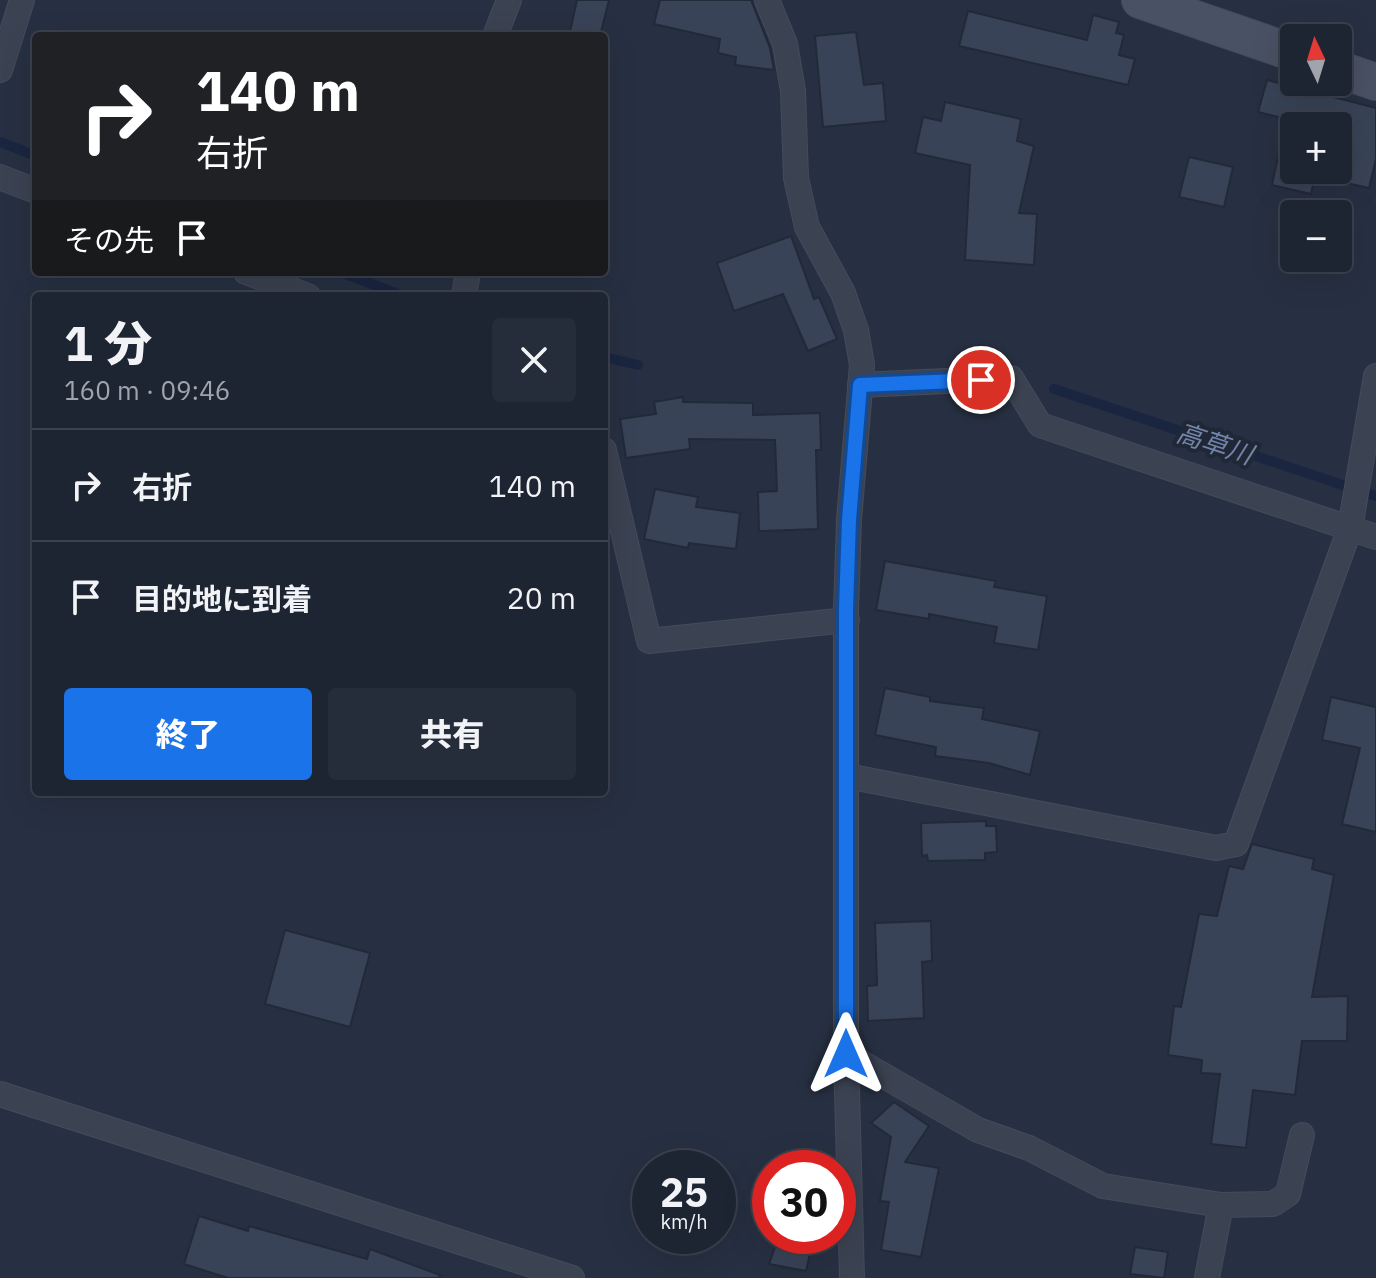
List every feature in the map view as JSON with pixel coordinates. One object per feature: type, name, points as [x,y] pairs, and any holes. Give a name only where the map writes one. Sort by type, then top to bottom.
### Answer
[{"type":"main road","points":[[1140,0],[1280,48]]},
{"type":"main road","points":[[1352,74],[1376,82]]},
{"type":"street","points":[[0,70],[22,0]]},
{"type":"street","points":[[497,32],[509,0]]},
{"type":"street","points":[[767,0],[785,44],[793,91],[796,178],[807,227],[843,293],[856,330],[862,365],[849,520],[847,620],[846,1054],[852,1278]]},
{"type":"street","points":[[0,177],[32,189]]},
{"type":"street","points":[[256,276],[298,292]]},
{"type":"street","points":[[847,776],[1216,848],[1236,844],[1352,516],[1364,431],[1376,376]]},
{"type":"street","points":[[860,385],[1011,378],[1040,425],[1352,516],[1376,537]]},
{"type":"street","points":[[608,467],[649,641],[847,620]]},
{"type":"street","points":[[846,1054],[978,1130],[1029,1148],[1103,1186],[1221,1205],[1273,1204],[1288,1194],[1302,1135]]},
{"type":"street","points":[[0,1094],[572,1278]]},
{"type":"street","points":[[1207,1278],[1221,1205]]},
{"type":"building","points":[[577,0],[609,0],[601,32],[570,32]]},
{"type":"building","points":[[660,0],[751,0],[770,48],[774,70],[735,65],[736,57],[718,53],[720,39],[654,24]]},
{"type":"building","points":[[968,11],[1087,40],[1093,15],[1119,22],[1116,33],[1124,35],[1119,55],[1135,59],[1128,85],[959,46]]},
{"type":"building","points":[[856,32],[864,85],[883,83],[886,121],[823,127],[815,36]]},
{"type":"building","points":[[1267,80],[1280,83],[1280,96],[1329,96],[1376,108],[1376,159],[1369,188],[1351,184],[1352,112],[1280,112],[1280,118],[1258,112]]},
{"type":"building","points":[[945,102],[1021,119],[1017,141],[1034,146],[1019,213],[1037,214],[1034,265],[965,260],[970,165],[915,153],[923,117],[941,121]]},
{"type":"building","points":[[1280,147],[1280,184],[1313,184],[1311,194],[1272,185]]},
{"type":"building","points":[[1189,157],[1233,167],[1224,207],[1179,197]]},
{"type":"building","points":[[791,236],[814,299],[819,297],[837,339],[808,351],[783,294],[734,311],[717,263]]},
{"type":"building","points":[[683,397],[683,402],[753,403],[753,415],[820,413],[821,450],[816,450],[818,529],[759,531],[758,492],[777,491],[775,440],[689,439],[690,449],[626,458],[620,419],[656,414],[654,402]]},
{"type":"building","points":[[655,489],[698,497],[696,507],[740,513],[736,549],[689,543],[688,548],[644,539]]},
{"type":"building","points":[[885,561],[996,581],[994,587],[1047,596],[1038,650],[994,643],[997,627],[929,614],[929,619],[876,610]]},
{"type":"building","points":[[885,688],[930,697],[930,701],[984,708],[982,719],[1040,731],[1030,775],[989,763],[935,756],[936,747],[875,735]]},
{"type":"building","points":[[1331,697],[1376,707],[1376,832],[1342,824],[1360,748],[1322,740]]},
{"type":"building","points":[[986,821],[986,826],[996,826],[997,852],[985,853],[985,860],[928,861],[927,855],[922,856],[921,823]]},
{"type":"building","points":[[1252,844],[1314,859],[1312,869],[1334,875],[1312,997],[1348,996],[1347,1041],[1302,1041],[1295,1095],[1253,1090],[1246,1148],[1211,1144],[1220,1074],[1201,1073],[1202,1060],[1168,1055],[1174,1006],[1181,1007],[1199,914],[1217,916],[1229,866],[1243,869]]},
{"type":"building","points":[[931,921],[932,961],[922,962],[924,1018],[868,1021],[867,986],[877,985],[875,923]]},
{"type":"building","points":[[285,930],[370,953],[350,1027],[265,1004]]},
{"type":"building","points":[[894,1102],[929,1126],[905,1162],[939,1168],[921,1257],[881,1250],[889,1202],[880,1201],[891,1137],[871,1123]]},
{"type":"building","points":[[199,1216],[248,1231],[249,1226],[367,1259],[370,1249],[440,1275],[439,1278],[228,1278],[184,1264]]},
{"type":"building","points":[[1135,1247],[1168,1252],[1164,1278],[1130,1274]]},
{"type":"building","points":[[773,1254],[810,1254],[806,1271],[769,1264]]},
{"type":"waterway","name":"高草川","points":[[0,142],[32,154]]},
{"type":"waterway","name":"高草川","points":[[351,276],[393,292]]},
{"type":"waterway","name":"高草川","points":[[608,358],[638,365]]},
{"type":"waterway","name":"高草川","points":[[1054,389],[1376,496]]},
{"type":"route","points":[[846,1054],[846,609],[849,520],[860,385],[981,380]]}]
